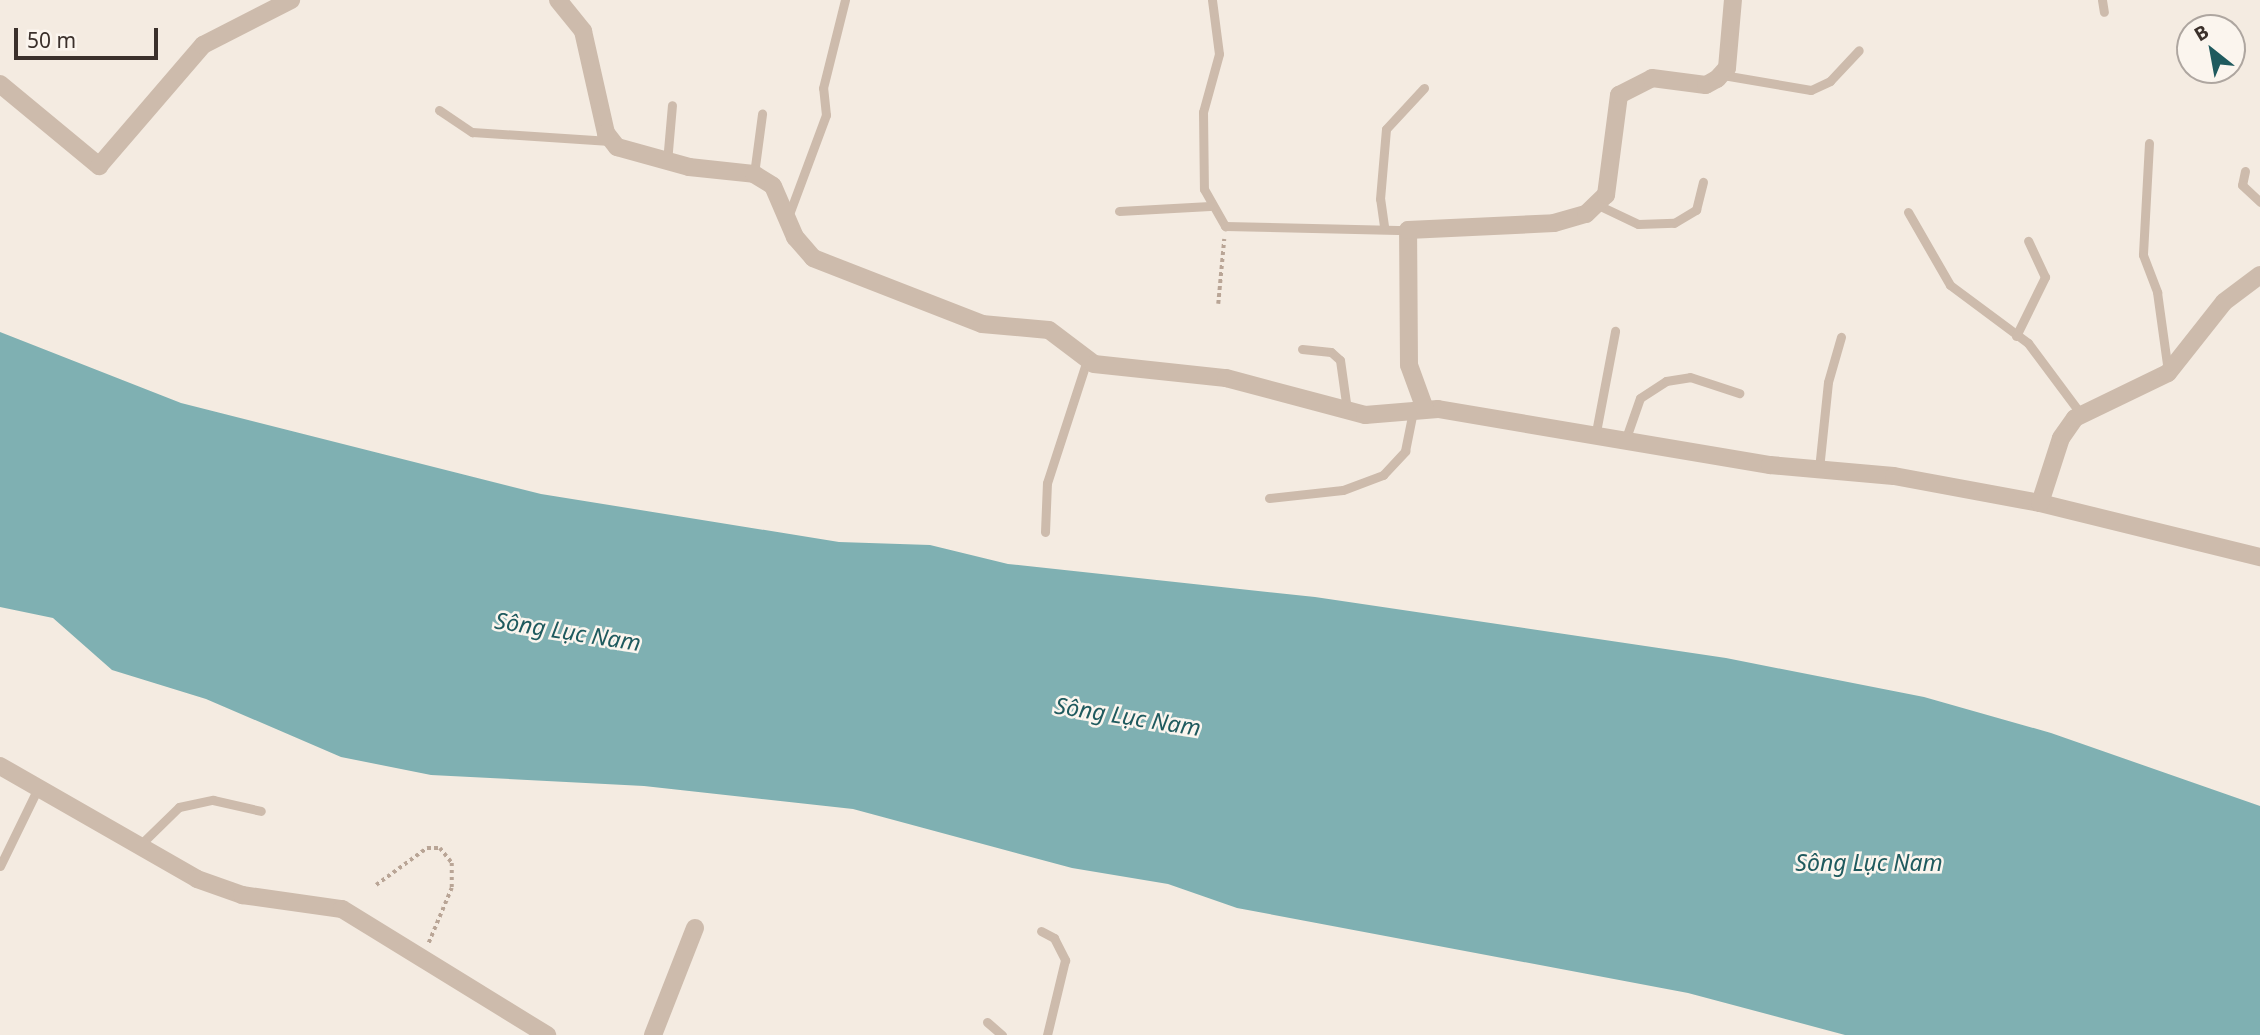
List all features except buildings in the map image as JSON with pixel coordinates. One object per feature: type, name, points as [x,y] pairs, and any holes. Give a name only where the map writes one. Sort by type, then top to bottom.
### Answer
[{"type":"street","points":[[0,84],[99,166],[203,45],[291,0]]},
{"type":"street","points":[[558,0],[583,31],[610,141],[667,162],[754,174],[773,186],[787,219],[813,258],[982,324],[1049,331],[1087,360],[1226,378],[1384,417],[1419,410],[1596,432],[2040,503],[2260,557]]},
{"type":"street","points":[[1419,410],[1409,365],[1408,230],[1554,223],[1598,205],[1609,184],[1619,95],[1638,80],[1706,85],[1722,75],[1733,0]]},
{"type":"street","points":[[2040,503],[2061,438],[2081,414],[2168,373],[2224,302],[2260,275]]},
{"type":"street","points":[[0,766],[139,846],[223,890],[342,908],[538,1033]]},
{"type":"street","points":[[653,1035],[695,928]]},
{"type":"lane","points":[[787,219],[826,115],[822,88],[845,0]]},
{"type":"lane","points":[[1212,0],[1219,54],[1203,113],[1210,206],[1225,226],[1384,226],[1408,230]]},
{"type":"lane","points":[[2102,0],[2104,12]]},
{"type":"lane","points":[[1722,75],[1811,90],[1830,81],[1859,50]]},
{"type":"lane","points":[[1384,226],[1386,128],[1424,88]]},
{"type":"lane","points":[[667,162],[672,105]]},
{"type":"lane","points":[[439,110],[472,132],[610,141]]},
{"type":"lane","points":[[754,174],[762,114]]},
{"type":"lane","points":[[2149,143],[2143,255],[2157,292],[2168,373]]},
{"type":"lane","points":[[2245,171],[2242,185],[2260,202]]},
{"type":"lane","points":[[1598,205],[1638,224],[1674,223],[1696,210],[1703,182]]},
{"type":"lane","points":[[1119,211],[1210,206]]},
{"type":"lane","points":[[1908,212],[1950,285],[2016,336],[2053,372],[2081,414]]},
{"type":"lane","points":[[2016,336],[2045,277],[2028,242]]},
{"type":"lane","points":[[1596,432],[1615,331]]},
{"type":"lane","points":[[1819,469],[1828,382],[1841,337]]},
{"type":"lane","points":[[1302,349],[1331,352],[1340,360],[1347,410]]},
{"type":"lane","points":[[1045,532],[1047,483],[1087,360]]},
{"type":"lane","points":[[1626,438],[1640,398],[1666,381],[1690,377],[1739,393]]},
{"type":"lane","points":[[1269,498],[1343,490],[1383,475],[1405,451],[1419,410]]},
{"type":"lane","points":[[0,866],[38,788]]},
{"type":"lane","points":[[139,846],[179,807],[213,800],[261,811]]},
{"type":"lane","points":[[1041,931],[1054,938],[1065,960],[1047,1035]]},
{"type":"lane","points":[[987,1022],[1002,1035]]},
{"type":"path","points":[[1218,304],[1225,226]]},
{"type":"path","points":[[376,885],[427,848],[440,848],[452,863],[452,888],[423,958]]},
{"type":"water","name":"Sông Lục Nam","points":[[0,332],[181,403],[541,494],[839,542],[930,545],[1008,564],[1315,597],[1726,658],[1924,697],[2051,733],[2260,806],[2260,1035],[1845,1035],[1688,993],[1237,908],[1168,884],[1072,868],[853,809],[644,786],[431,775],[341,757],[206,699],[112,670],[53,618],[0,607]]}]
